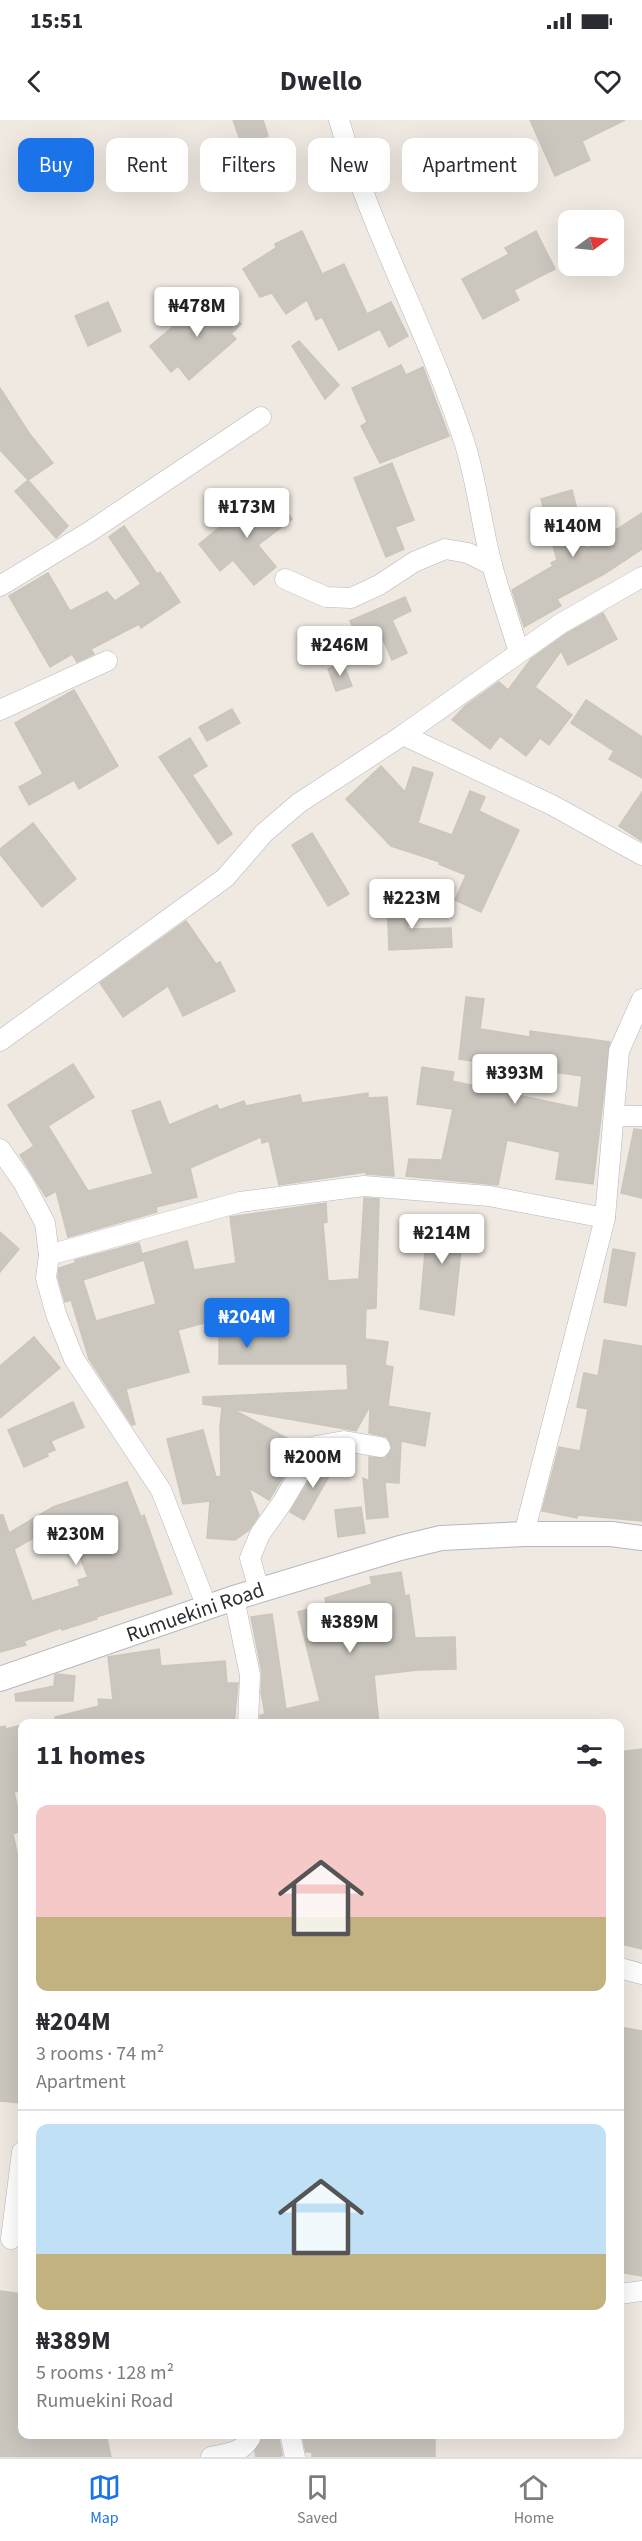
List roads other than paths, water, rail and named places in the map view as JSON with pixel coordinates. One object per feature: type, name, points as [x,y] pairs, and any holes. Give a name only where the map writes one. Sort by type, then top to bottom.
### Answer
[{"type":"street","points":[[339,120],[353,169],[384,248],[441,379],[464,443],[492,565],[519,652]]},
{"type":"street","points":[[0,586],[89,532],[261,417]]},
{"type":"street","points":[[285,579],[326,597],[351,598],[379,585],[414,562],[445,549],[468,553],[492,565]]},
{"type":"street","points":[[0,1041],[225,878],[264,833],[299,803],[403,735],[560,624],[642,577]]},
{"type":"street","points":[[0,710],[107,661]]},
{"type":"street","points":[[403,735],[552,805],[642,855]]},
{"type":"street","points":[[524,1534],[605,1218],[619,1051],[642,999]]},
{"type":"street","points":[[614,1116],[642,1116]]},
{"type":"street","points":[[0,1149],[45,1223],[49,1254],[46,1278],[56,1314],[74,1359],[161,1490],[207,1607]]},
{"type":"street","points":[[49,1254],[240,1202],[364,1186],[489,1196],[605,1218]]},
{"type":"street","points":[[259,1590],[250,1558],[260,1534],[282,1503],[316,1446],[344,1441],[380,1448]]},
{"type":"street","name":"Rumuekini Road","points":[[0,1679],[259,1590],[441,1538],[524,1534],[611,1534],[642,1538]]},
{"type":"street","points":[[234,1598],[250,1675],[248,1719]]},
{"type":"street","points":[[624,1969],[642,1974]]},
{"type":"street","points":[[11,2239],[18,2184]]},
{"type":"street","points":[[624,2293],[642,2291]]},
{"type":"street","points":[[211,2457],[239,2451],[250,2439]]},
{"type":"street","points":[[291,2439],[295,2457]]}]
